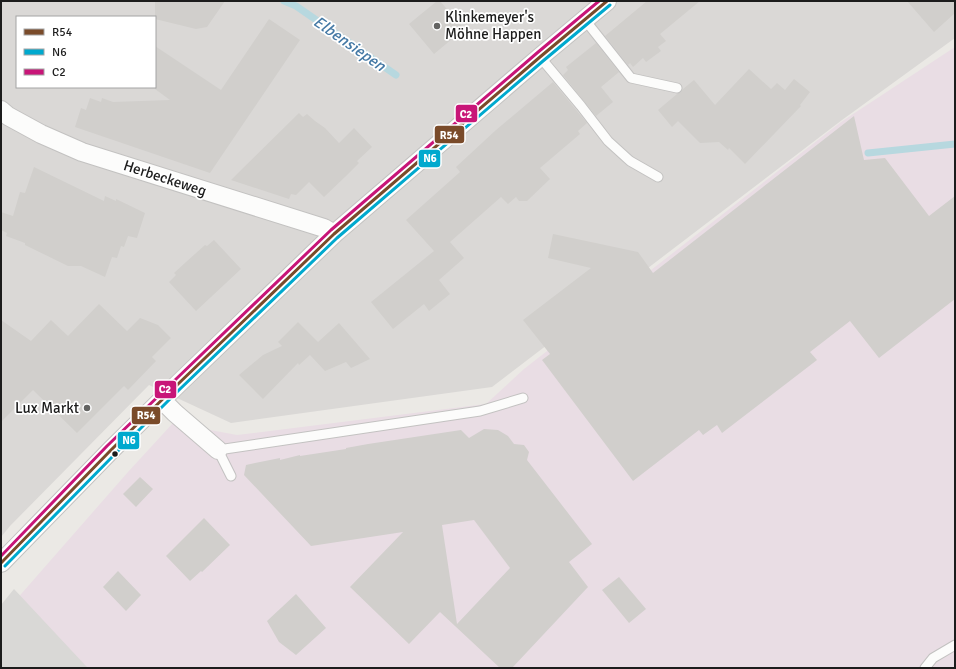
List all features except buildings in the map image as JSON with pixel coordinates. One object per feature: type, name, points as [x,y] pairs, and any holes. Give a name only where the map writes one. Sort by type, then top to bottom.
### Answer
[{"type":"street","points":[[1,563],[105,456],[334,234],[540,56],[607,1]]},
{"type":"street","name":"Herbeckeweg","points":[[4,116],[82,152],[324,228],[334,234]]},
{"type":"street","points":[[162,400],[218,450]]},
{"type":"lane","points":[[585,20],[631,78],[677,88]]},
{"type":"lane","points":[[540,56],[608,141],[630,161],[658,177]]},
{"type":"lane","points":[[231,476],[218,450],[480,411],[523,398]]},
{"type":"lane","points":[[925,668],[933,658],[955,645]]},
{"type":"shaded area","points":[[1,1],[955,1],[955,38],[842,120],[492,387],[231,423],[149,385],[10,526],[1,537]]},
{"type":"shaded area","points":[[955,47],[955,668],[1,668],[1,617],[173,423],[237,435],[486,404],[524,369],[841,122]]},
{"type":"shaded area","points":[[14,589],[88,668],[1,668],[1,605]]},
{"type":"waterway","name":"Elbensiepen","points":[[284,1],[296,6],[396,75]]},
{"type":"waterway","points":[[868,153],[955,144]]},
{"type":"transit line","name":"C2","points":[[1,556],[107,446],[331,230],[599,1]]},
{"type":"transit line","name":"R54","points":[[1,563],[111,450],[334,234],[607,1]]},
{"type":"transit line","name":"N6","points":[[5,566],[180,389],[337,238],[610,5]]},
{"type":"place","name":"Klinkemeyer's Möhne Happen","points":[[437,26]]},
{"type":"place","name":"Lux Markt","points":[[87,408]]}]
